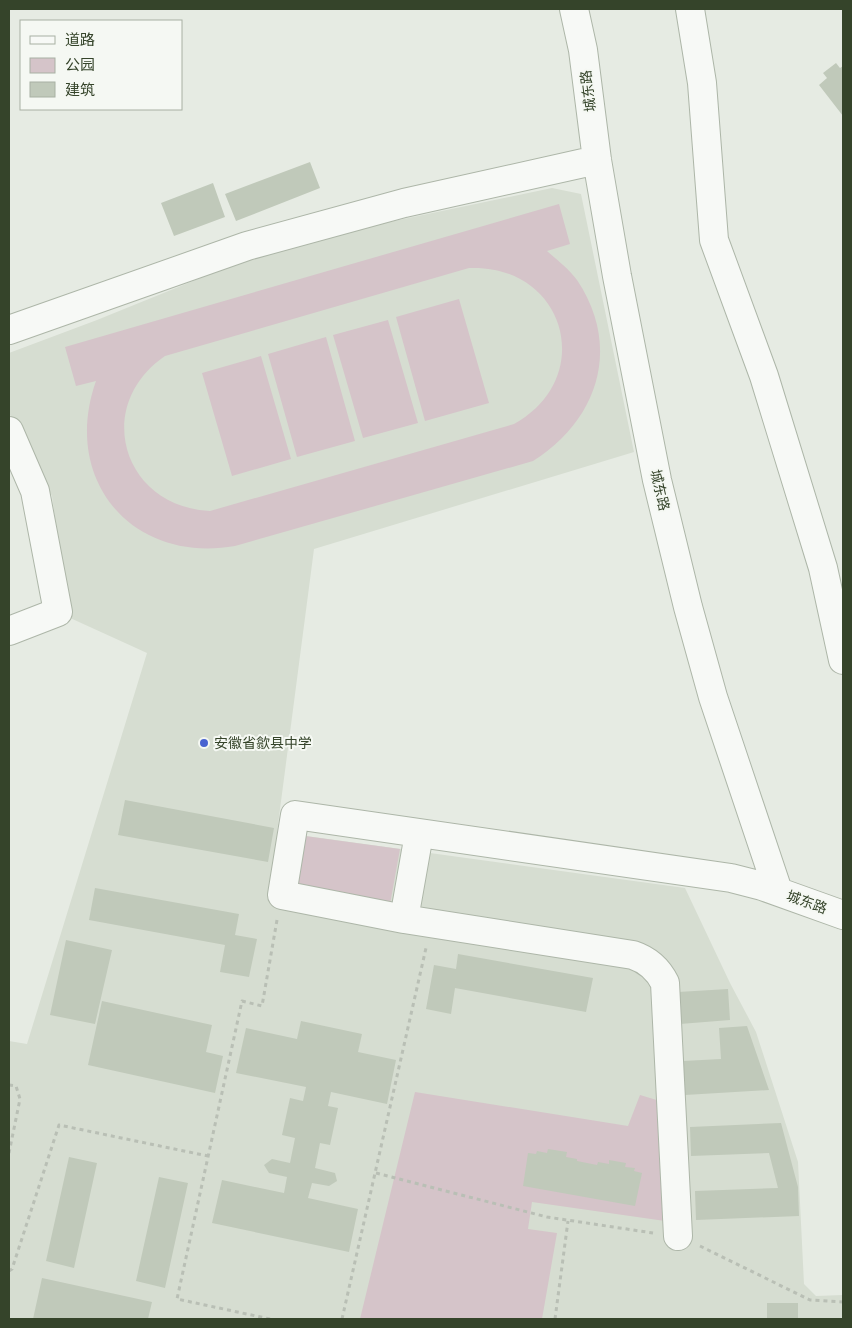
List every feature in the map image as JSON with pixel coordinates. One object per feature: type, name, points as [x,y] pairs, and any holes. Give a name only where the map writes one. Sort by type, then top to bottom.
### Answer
[{"type":"street","name":"城东路","points":[[574,9],[583,50],[597,160],[616,276],[657,480],[713,697],[778,891],[843,915]]},
{"type":"street","points":[[690,9],[702,83],[714,240],[772,403],[823,568],[843,660]]},
{"type":"street","points":[[9,330],[247,246],[404,203],[597,160]]},
{"type":"street","points":[[9,431],[35,491],[58,612],[9,631]]},
{"type":"street","points":[[678,1236],[665,983],[656,969],[633,955],[404,919],[282,895],[295,815],[731,878],[778,891]]},
{"type":"street","points":[[404,919],[419,834]]},
{"type":"path","points":[[270,1319],[177,1299],[242,1001],[262,1006],[283,890]]},
{"type":"path","points":[[342,1319],[432,923]]},
{"type":"path","points":[[9,1085],[16,1086],[20,1098],[9,1153]]},
{"type":"path","points":[[9,1271],[12,1269],[59,1125],[208,1156]]},
{"type":"path","points":[[376,1172],[547,1218],[678,1236],[810,1300],[843,1302]]},
{"type":"path","points":[[555,1319],[568,1221]]},
{"type":"shaded area","name":"安徽省歙县中学","points":[[552,188],[581,194],[634,452],[314,549],[277,832],[685,888],[730,983],[756,1032],[798,1162],[804,1284],[816,1296],[843,1295],[843,1319],[9,1319],[9,1041],[27,1044],[147,653],[68,617],[52,496],[9,413],[9,353],[97,320],[284,244]]},
{"type":"green space","points":[[559,204],[570,244],[547,251],[574,276],[591,305],[598,331],[600,356],[596,380],[587,403],[574,425],[555,444],[533,461],[235,546],[198,548],[165,542],[137,528],[114,507],[97,481],[88,451],[88,417],[96,381],[76,386],[65,347]],"holes":[[[469,268],[502,272],[528,284],[548,303],[559,327],[562,353],[556,379],[540,404],[514,424],[210,511],[180,505],[156,492],[138,473],[128,451],[124,426],[129,401],[142,377],[165,356]]]},
{"type":"green space","points":[[459,299],[489,403],[425,421],[396,317]]},
{"type":"green space","points":[[388,320],[418,423],[363,438],[333,335]]},
{"type":"green space","points":[[326,337],[355,441],[297,457],[268,354]]},
{"type":"green space","points":[[261,356],[291,459],[232,476],[202,373]]},
{"type":"green space","points":[[305,836],[400,849],[390,904],[297,887]]},
{"type":"green space","points":[[415,1092],[628,1126],[640,1095],[660,1101],[665,1221],[532,1202],[528,1229],[557,1233],[542,1319],[360,1319]]},
{"type":"building","points":[[836,63],[840,68],[843,66],[843,116],[819,85],[827,78],[823,73]]},
{"type":"building","points":[[310,162],[320,188],[236,221],[225,194]]},
{"type":"building","points":[[213,183],[225,217],[174,236],[161,203]]},
{"type":"building","points":[[125,800],[274,828],[268,862],[118,835]]},
{"type":"building","points":[[95,888],[239,914],[235,935],[257,939],[249,977],[220,972],[225,945],[89,920]]},
{"type":"building","points":[[66,940],[112,950],[95,1024],[50,1015]]},
{"type":"building","points":[[458,954],[593,978],[586,1012],[455,988],[451,1014],[426,1009],[434,965],[456,969]]},
{"type":"building","points":[[728,989],[730,1020],[680,1024],[678,992]]},
{"type":"building","points":[[102,1001],[212,1025],[206,1052],[223,1056],[215,1093],[88,1065]]},
{"type":"building","points":[[301,1021],[362,1034],[358,1052],[396,1060],[387,1104],[331,1092],[328,1106],[338,1108],[330,1145],[320,1143],[315,1168],[335,1173],[337,1181],[329,1186],[312,1183],[308,1198],[358,1209],[349,1252],[212,1223],[222,1180],[284,1193],[287,1177],[269,1173],[264,1165],[272,1159],[290,1163],[295,1138],[282,1135],[290,1098],[303,1101],[306,1087],[236,1073],[246,1028],[297,1039]]},
{"type":"building","points":[[747,1026],[769,1090],[685,1095],[683,1061],[721,1059],[719,1028]]},
{"type":"building","points":[[781,1123],[798,1187],[799,1216],[696,1220],[695,1191],[778,1188],[769,1153],[691,1156],[690,1127]]},
{"type":"building","points":[[548,1149],[567,1152],[566,1157],[577,1159],[577,1161],[597,1165],[598,1162],[609,1164],[609,1160],[626,1163],[625,1167],[635,1168],[634,1171],[642,1173],[635,1206],[523,1186],[528,1153],[536,1154],[537,1151],[547,1153]]},
{"type":"building","points":[[69,1157],[97,1163],[74,1268],[46,1261]]},
{"type":"building","points":[[159,1177],[188,1183],[165,1288],[136,1281]]},
{"type":"building","points":[[42,1278],[152,1302],[148,1319],[33,1319]]},
{"type":"building","points":[[767,1303],[798,1303],[798,1319],[767,1319]]},
{"type":"place","name":"安徽省歙县中学","points":[[204,743]]}]
